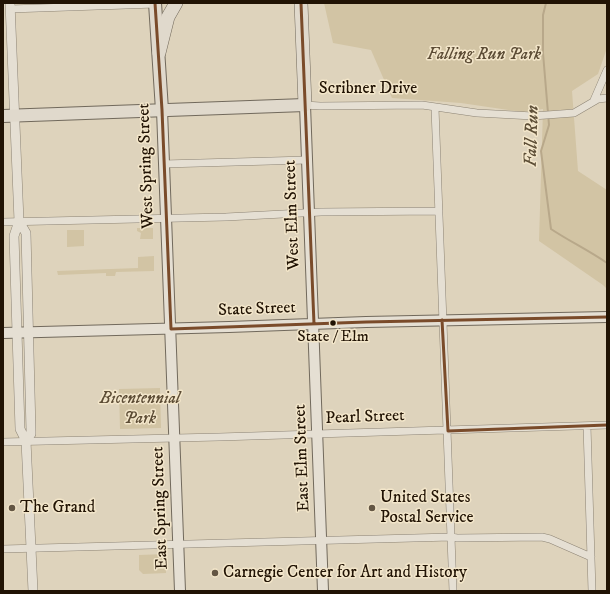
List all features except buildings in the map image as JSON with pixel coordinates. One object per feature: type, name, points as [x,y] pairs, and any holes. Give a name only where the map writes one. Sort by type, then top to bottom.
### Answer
[{"type":"highway","points":[[159,53],[164,28],[176,3]]},
{"type":"highway","points":[[301,3],[305,105]]},
{"type":"main road","name":"West Spring Street","points":[[155,3],[162,110],[171,329]]},
{"type":"main road","name":"Scribner Drive","points":[[9,115],[305,105]]},
{"type":"main road","name":"West Elm Street","points":[[305,105],[314,324]]},
{"type":"main road","name":"State Street","points":[[3,333],[442,320],[607,317]]},
{"type":"main road","name":"East Elm Street","points":[[314,324],[323,591]]},
{"type":"main road","name":"East Spring Street","points":[[171,329],[180,591]]},
{"type":"street","points":[[33,591],[26,441],[20,429],[23,333],[14,236],[19,221],[9,115],[10,6],[155,3]]},
{"type":"street","points":[[594,100],[607,70]]},
{"type":"street","name":"Scribner Drive","points":[[305,105],[422,105],[494,115],[533,116],[574,113],[594,100],[607,98]]},
{"type":"street","points":[[435,108],[453,591]]},
{"type":"street","points":[[164,164],[307,160]]},
{"type":"street","points":[[3,222],[309,213],[439,211]]},
{"type":"street","name":"Pearl Street","points":[[3,442],[448,431],[607,425]]},
{"type":"street","points":[[587,426],[592,591]]},
{"type":"street","points":[[3,549],[451,537],[542,537],[591,557]]},
{"type":"green space","name":"Falling Run Park","points":[[324,3],[607,3],[607,48],[598,74],[572,91],[578,171],[607,190],[607,289],[539,241],[543,109],[522,112],[461,103],[392,98],[371,50],[333,43]]},
{"type":"green space","points":[[137,228],[153,228],[153,239],[140,239],[141,233],[137,231]]},
{"type":"green space","points":[[67,230],[84,230],[84,246],[67,247]]},
{"type":"green space","points":[[154,256],[154,271],[116,272],[115,276],[106,276],[106,273],[58,275],[57,271],[138,268],[138,257]]},
{"type":"green space","name":"Bicentennial Park","points":[[160,388],[161,428],[120,429],[119,389]]},
{"type":"green space","points":[[166,554],[166,573],[143,574],[139,570],[139,555]]},
{"type":"waterway","name":"Fall Run","points":[[546,3],[543,15],[543,53],[549,125],[541,151],[551,229],[607,263]]},
{"type":"transit line","points":[[155,3],[162,110],[171,329],[366,322],[607,317]]},
{"type":"transit line","points":[[301,3],[314,324]]},
{"type":"transit line","points":[[442,320],[448,431],[607,425]]},
{"type":"place","name":"State / Elm","points":[[333,323]]},
{"type":"place","name":"The Grand","points":[[12,508]]},
{"type":"place","name":"United States Postal Service","points":[[372,508]]},
{"type":"place","name":"Carnegie Center for Art and History","points":[[215,573]]}]
